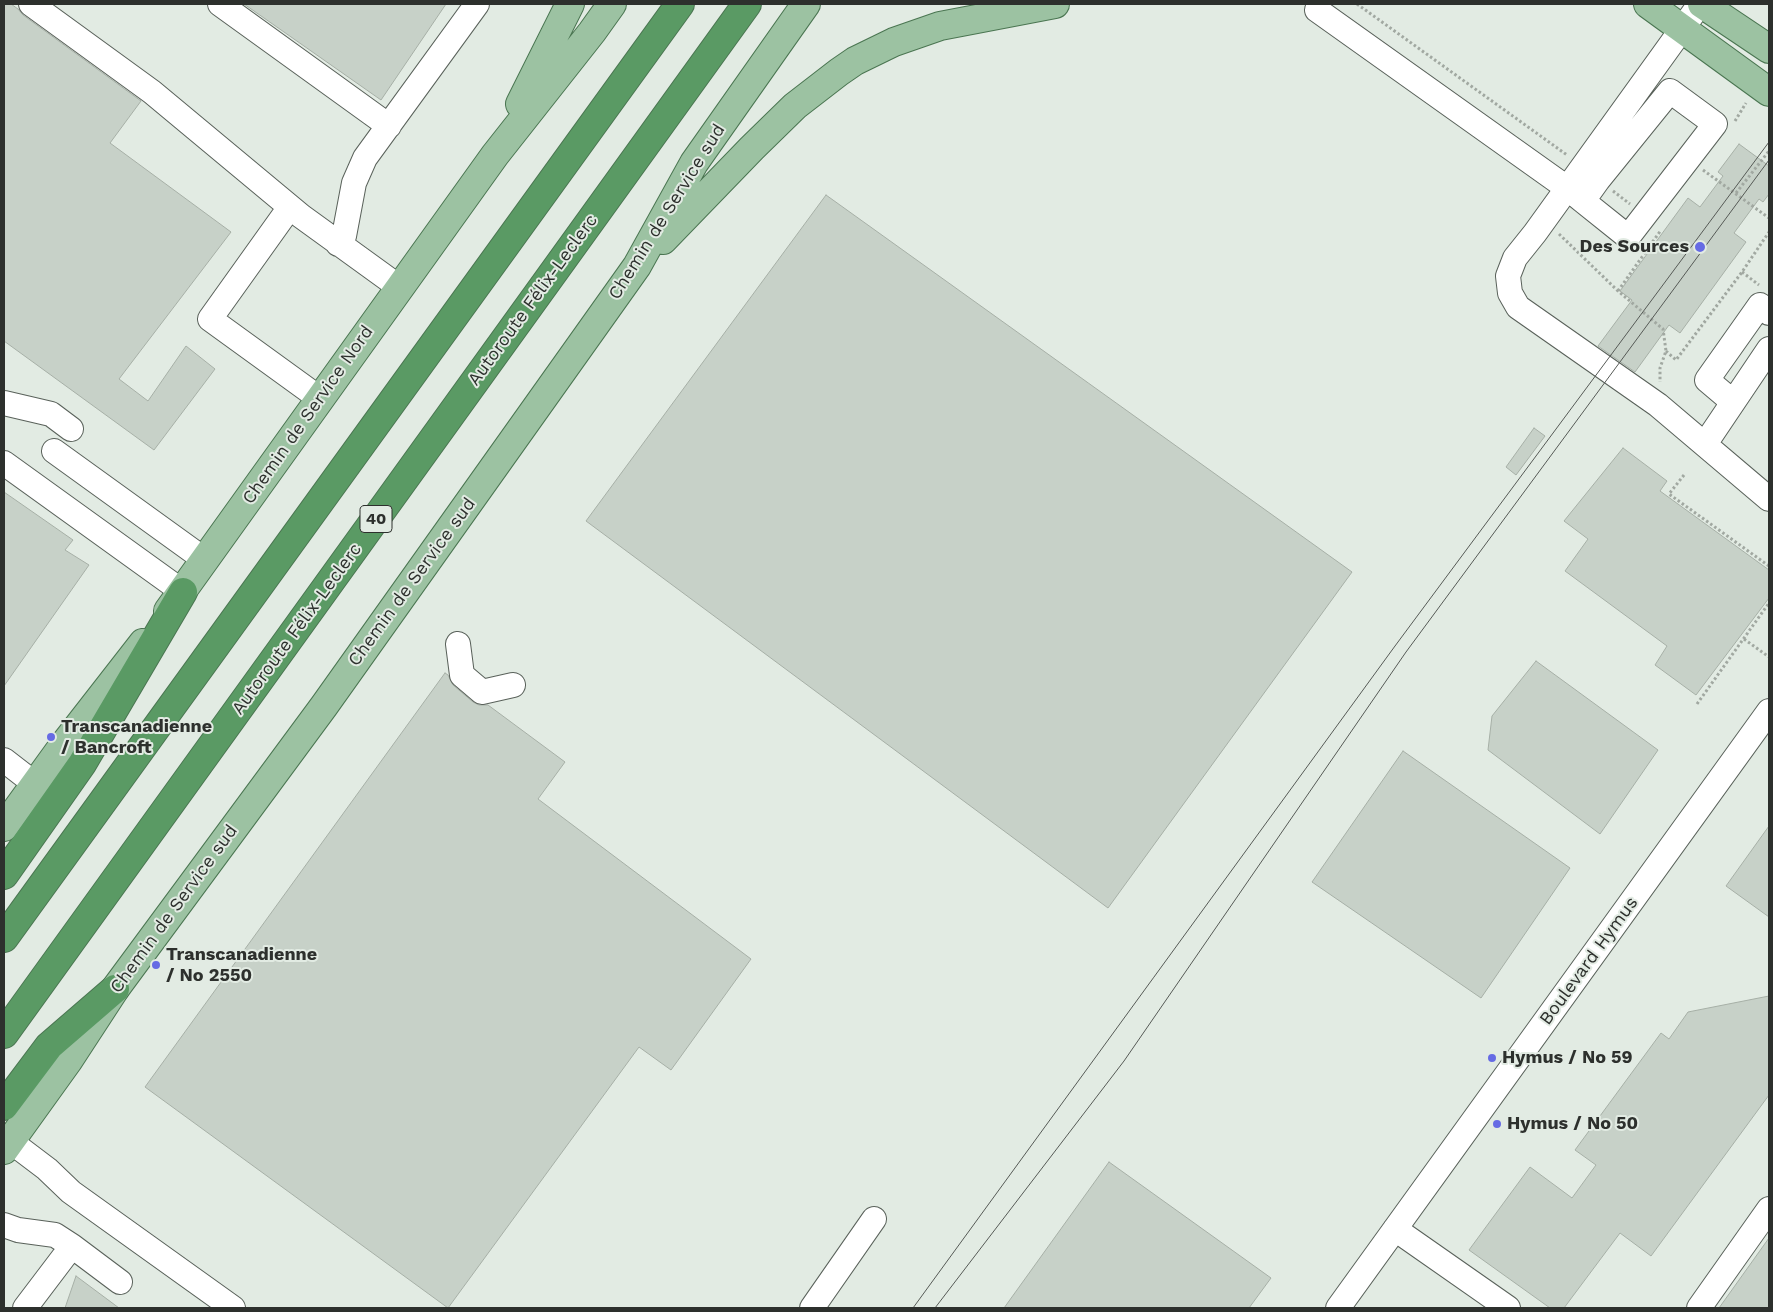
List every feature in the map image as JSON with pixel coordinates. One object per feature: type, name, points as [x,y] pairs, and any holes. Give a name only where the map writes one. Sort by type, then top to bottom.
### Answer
[{"type":"highway","points":[[4,938],[680,4]]},
{"type":"highway","name":"Autoroute Félix-Leclerc","points":[[4,1034],[747,4]]},
{"type":"highway","points":[[4,875],[82,764],[183,592]]},
{"type":"highway","points":[[4,1106],[49,1046],[115,989]]},
{"type":"main road","points":[[495,154],[570,4]]},
{"type":"main road","name":"Chemin de Service Nord","points":[[4,827],[68,739],[183,592],[319,398],[495,154],[612,4]]},
{"type":"main road","name":"Chemin de Service sud","points":[[7,1146],[68,1061],[115,989],[324,706],[637,266],[694,163],[806,4]]},
{"type":"main road","points":[[637,266],[788,113],[819,87],[855,61],[894,42],[940,26],[1054,4]]},
{"type":"main road","points":[[1648,4],[1769,92]]},
{"type":"main road","points":[[1701,4],[1769,49]]},
{"type":"street","points":[[31,4],[152,92],[290,207],[399,287]]},
{"type":"street","points":[[220,4],[389,126]]},
{"type":"street","points":[[338,244],[344,236],[354,183],[360,168],[477,4]]},
{"type":"street","points":[[1701,4],[1682,29],[1575,195],[1515,258],[1508,276],[1510,294],[1518,308],[1658,406],[1769,499]]},
{"type":"street","points":[[1317,10],[1575,195],[1628,236],[1715,124],[1670,91],[1590,173]]},
{"type":"street","points":[[290,207],[210,319],[319,398]]},
{"type":"street","points":[[1733,402],[1707,380],[1760,305],[1769,313]]},
{"type":"street","points":[[1705,444],[1769,349]]},
{"type":"street","points":[[4,403],[51,414],[71,429]]},
{"type":"street","points":[[54,451],[205,560]]},
{"type":"street","points":[[4,463],[183,592]]},
{"type":"street","points":[[458,644],[462,675],[482,692],[513,685]]},
{"type":"street","name":"Boulevard Hymus","points":[[1338,1308],[1769,711]]},
{"type":"street","points":[[4,760],[35,784]]},
{"type":"street","points":[[7,1146],[47,1169],[70,1192],[233,1308]]},
{"type":"street","points":[[1699,1308],[1769,1209]]},
{"type":"street","points":[[812,1308],[874,1219]]},
{"type":"street","points":[[4,1225],[18,1230],[55,1235],[120,1282]]},
{"type":"street","points":[[1395,1229],[1508,1308]]},
{"type":"street","points":[[25,1308],[72,1246]]},
{"type":"path","points":[[1358,4],[1663,228],[1618,291]]},
{"type":"path","points":[[1736,193],[1769,151]]},
{"type":"path","points":[[1698,177],[1703,170],[1769,218]]},
{"type":"path","points":[[1666,351],[1676,360],[1742,272],[1769,232]]},
{"type":"path","points":[[1558,233],[1618,291],[1664,329],[1666,351],[1660,368],[1661,386]]},
{"type":"path","points":[[1742,272],[1762,288]]},
{"type":"path","points":[[1684,475],[1669,494],[1769,566]]},
{"type":"path","points":[[1697,704],[1769,603]]},
{"type":"path","points":[[1744,639],[1769,657]]},
{"type":"building","points":[[4,4],[11,4],[23,15],[141,101],[110,143],[231,232],[119,379],[148,401],[186,346],[215,369],[154,450],[4,341]]},
{"type":"building","points":[[244,4],[446,4],[381,100]]},
{"type":"building","name":"Des Sources","points":[[1739,144],[1769,166],[1769,194],[1763,202],[1759,199],[1734,233],[1746,242],[1680,333],[1669,325],[1635,372],[1598,346],[1632,300],[1620,291],[1688,198],[1700,207],[1723,176],[1718,172]]},
{"type":"building","points":[[826,195],[1352,572],[1108,908],[586,521]]},
{"type":"building","points":[[1534,428],[1545,436],[1516,475],[1506,467]]},
{"type":"building","points":[[1623,448],[1667,481],[1660,491],[1769,570],[1769,598],[1696,695],[1655,665],[1667,646],[1565,571],[1588,539],[1564,521]]},
{"type":"building","points":[[4,492],[73,540],[65,550],[89,565],[4,686]]},
{"type":"building","points":[[1536,661],[1658,750],[1600,834],[1488,750],[1492,716]]},
{"type":"building","points":[[445,673],[453,685],[473,702],[479,705],[488,705],[565,762],[538,799],[751,959],[671,1070],[639,1047],[448,1308],[145,1087]]},
{"type":"building","points":[[1403,751],[1570,868],[1481,998],[1312,882]]},
{"type":"building","points":[[1769,826],[1769,917],[1726,886]]},
{"type":"building","points":[[1769,996],[1769,1095],[1651,1256],[1620,1233],[1564,1308],[1550,1308],[1469,1250],[1530,1167],[1572,1198],[1596,1165],[1575,1150],[1661,1033],[1669,1039],[1688,1012]]},
{"type":"building","points":[[1109,1162],[1271,1278],[1249,1308],[1004,1308]]},
{"type":"building","points":[[1769,1238],[1769,1308],[1719,1308]]},
{"type":"building","points":[[76,1276],[119,1308],[65,1308]]},
{"type":"tram line","points":[[913,1308],[1395,646],[1769,142]]},
{"type":"tram line","points":[[935,1308],[1124,1061],[1406,652],[1769,160]]},
{"type":"place","name":"Des Sources","points":[[1700,247]]},
{"type":"place","name":"Transcanadienne / Bancroft","points":[[51,737]]},
{"type":"place","name":"Transcanadienne / No 2550","points":[[156,965]]},
{"type":"place","name":"Hymus / No 59","points":[[1492,1058]]},
{"type":"place","name":"Hymus / No 50","points":[[1497,1124]]}]
